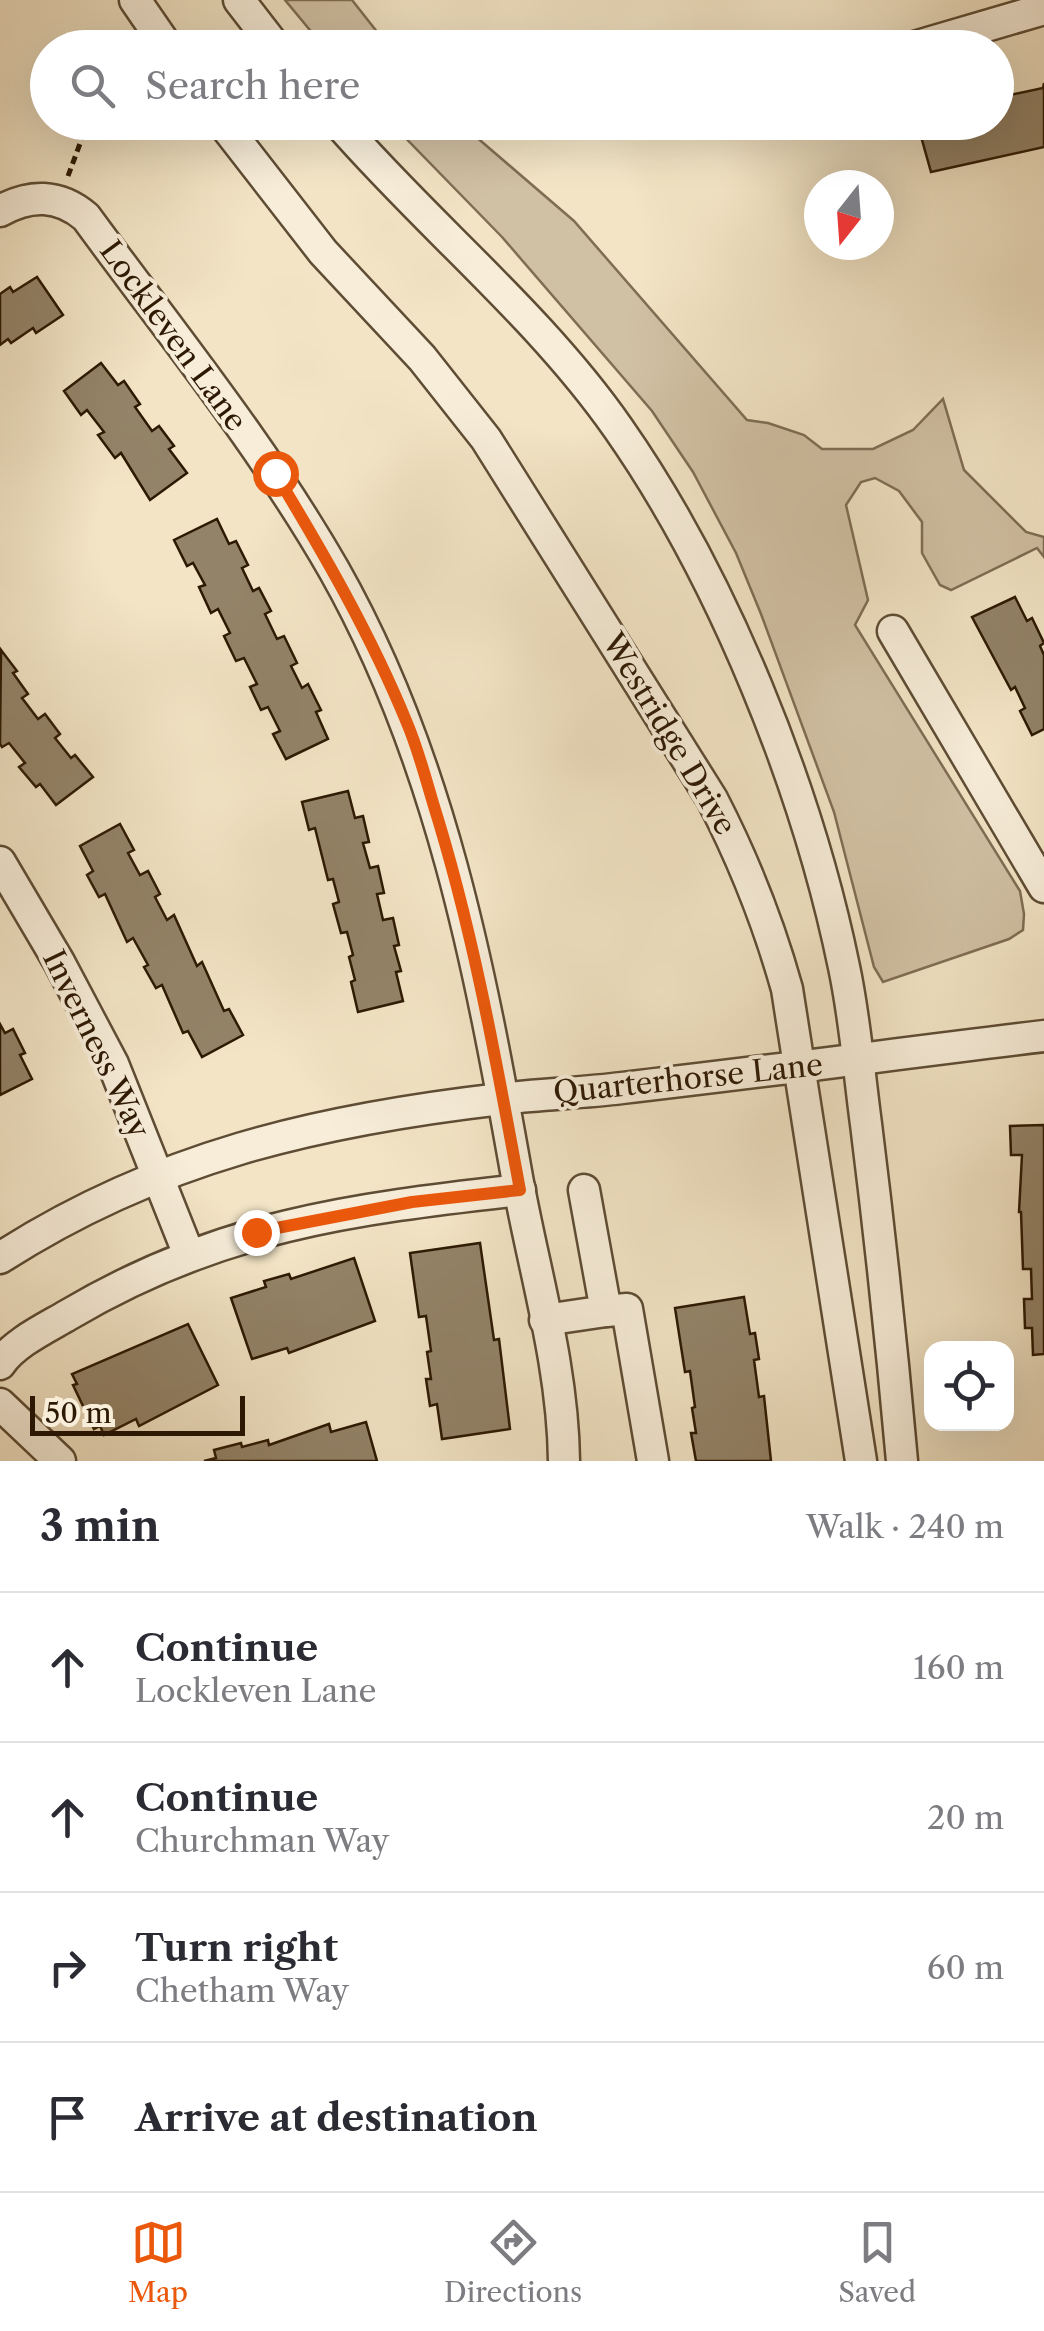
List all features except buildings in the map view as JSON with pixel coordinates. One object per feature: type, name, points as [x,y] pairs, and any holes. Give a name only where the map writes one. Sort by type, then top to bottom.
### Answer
[{"type":"street","points":[[135,0],[156,30]]},
{"type":"street","points":[[238,0],[262,30]]},
{"type":"street","points":[[965,30],[1035,7]]},
{"type":"street","name":"Westridge Drive","points":[[236,140],[323,252],[422,358],[486,439],[712,799],[744,860],[769,923],[786,989],[860,1461]]},
{"type":"street","points":[[354,140],[566,364],[616,426],[668,505],[736,643],[801,808],[844,969],[886,1282],[902,1461]]},
{"type":"street","points":[[0,211],[37,197],[58,200]]},
{"type":"street","name":"Lockleven Lane","points":[[58,200],[86,217],[275,473],[335,571],[409,726],[448,851],[480,977],[557,1379],[564,1461]]},
{"type":"street","points":[[893,631],[1044,887]]},
{"type":"street","name":"Inverness Way","points":[[0,862],[113,1064],[189,1255]]},
{"type":"street","name":"Quarterhorse Lane","points":[[0,1258],[54,1225],[157,1175],[236,1147],[342,1123],[503,1098],[617,1089],[1044,1036]]},
{"type":"street","points":[[0,1364],[43,1330],[93,1300],[189,1255],[256,1232],[412,1202],[520,1190]]},
{"type":"street","points":[[584,1190],[606,1311]]},
{"type":"street","points":[[545,1320],[627,1309],[653,1461]]},
{"type":"street","points":[[0,1404],[60,1461]]},
{"type":"path","points":[[58,200],[81,140]]},
{"type":"shaded area","points":[[285,0],[352,0],[376,30],[310,30]]},
{"type":"shaded area","points":[[408,140],[480,140],[574,221],[747,420],[804,435],[822,449],[873,449],[913,430],[943,399],[964,470],[1026,532],[1044,537],[1044,557],[1037,548],[951,590],[940,585],[922,553],[922,522],[899,491],[875,478],[861,482],[846,505],[868,600],[855,625],[1020,891],[1023,930],[1009,939],[883,982],[874,967],[834,812],[736,553],[693,472],[652,411],[502,237]]},
{"type":"route","points":[[256,1232],[412,1202],[520,1190],[480,977],[448,851],[409,726],[335,571],[275,473]]}]
